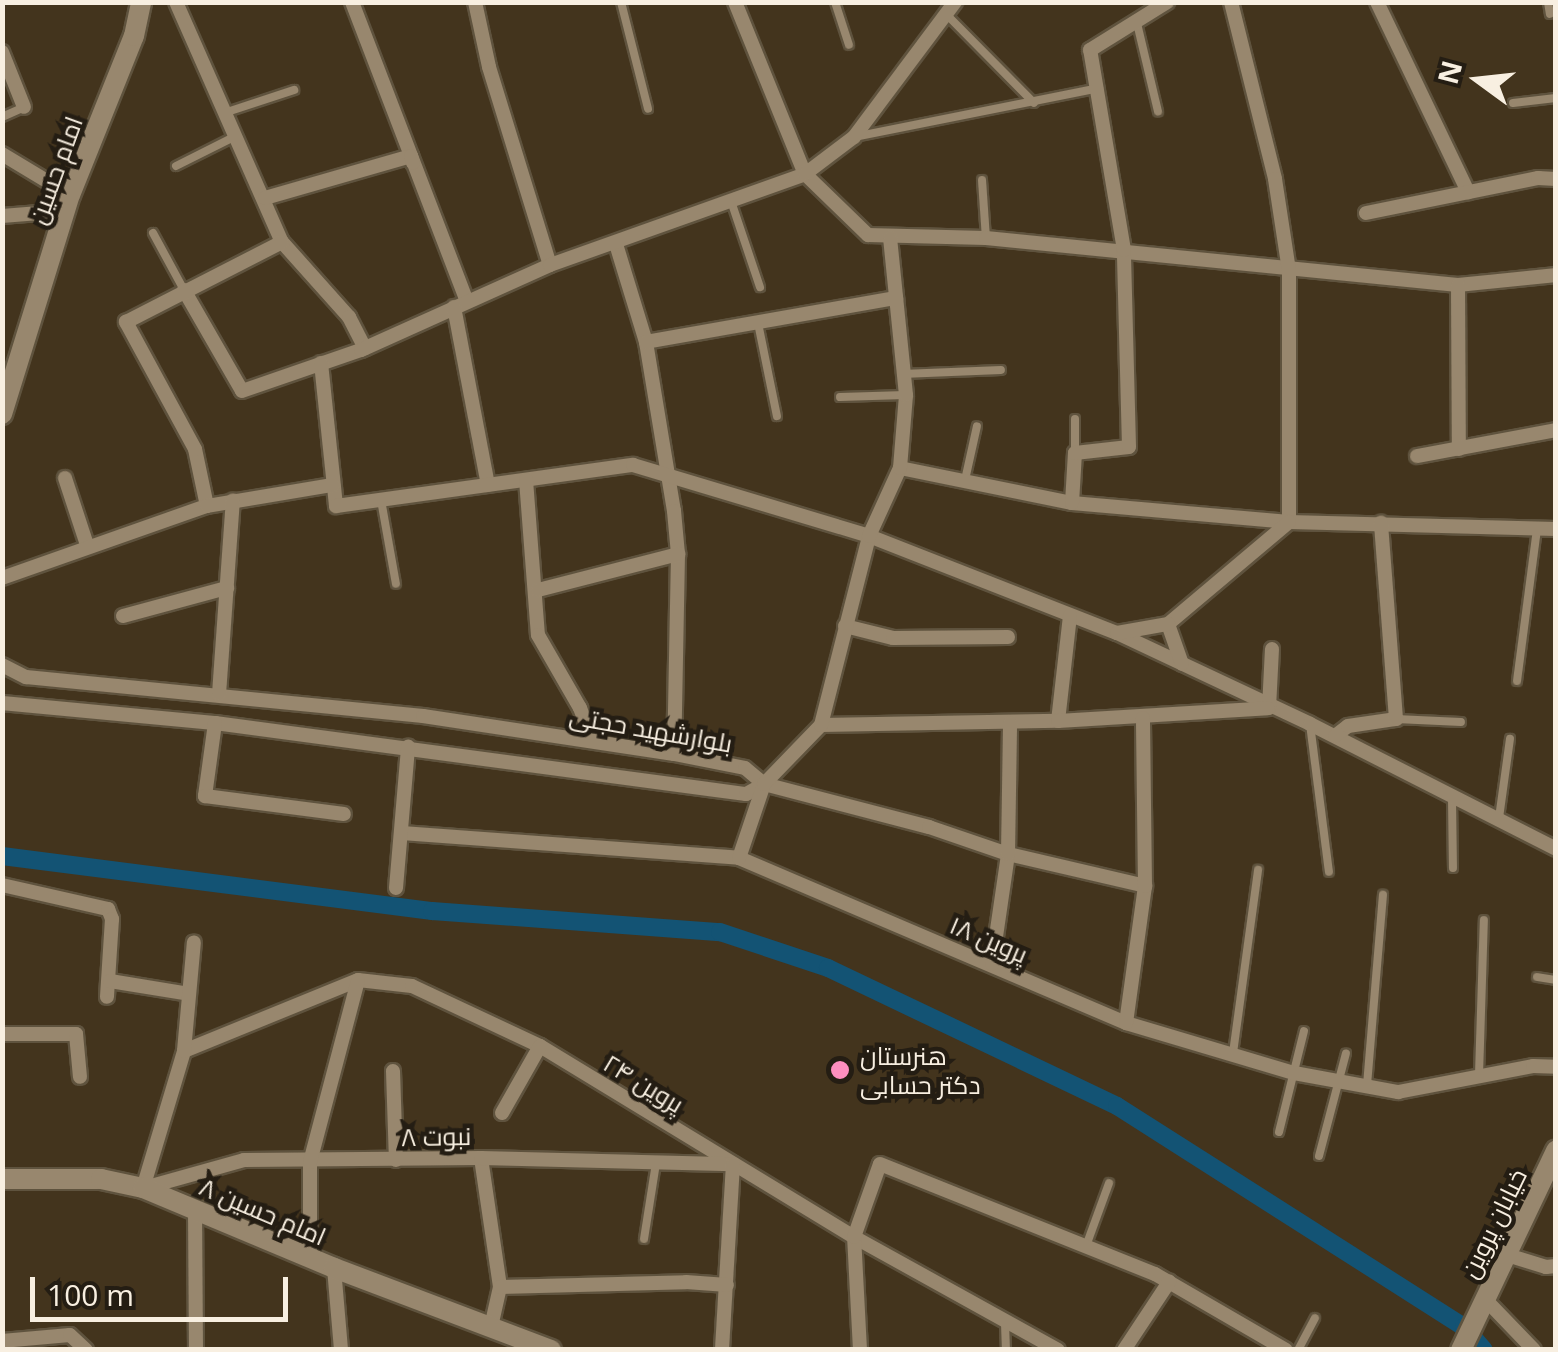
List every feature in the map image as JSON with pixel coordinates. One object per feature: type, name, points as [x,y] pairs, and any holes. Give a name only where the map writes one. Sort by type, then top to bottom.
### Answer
[{"type":"street","name":"امام حسین","points":[[2,414],[67,203],[134,36],[141,2]]},
{"type":"street","points":[[134,36],[152,2]]},
{"type":"street","points":[[176,2],[282,242],[349,317],[365,348]]},
{"type":"street","points":[[352,2],[460,304],[488,485]]},
{"type":"street","points":[[475,2],[490,67],[550,265]]},
{"type":"street","points":[[735,2],[806,174],[868,236],[986,238],[1458,285],[1556,275]]},
{"type":"street","points":[[1072,503],[1076,453],[1129,447],[1124,250],[1090,50],[1167,2]]},
{"type":"street","points":[[1231,2],[1276,179],[1289,271],[1290,522]]},
{"type":"street","points":[[1377,2],[1468,192]]},
{"type":"street","points":[[184,290],[242,390],[322,364],[550,265],[806,174],[854,137],[950,8]]},
{"type":"street","points":[[2,52],[24,107]]},
{"type":"street","points":[[2,154],[67,203]]},
{"type":"street","points":[[265,198],[410,156]]},
{"type":"street","points":[[1366,213],[1556,179]]},
{"type":"street","points":[[2,216],[67,203]]},
{"type":"street","points":[[738,858],[764,784],[821,725],[868,536],[900,468],[906,396],[890,238]]},
{"type":"street","points":[[208,506],[195,449],[126,322],[282,242]]},
{"type":"street","points":[[616,244],[646,342],[678,554],[674,754]]},
{"type":"street","points":[[1458,285],[1459,449]]},
{"type":"street","points":[[646,342],[896,298]]},
{"type":"street","points":[[322,364],[336,506],[633,465],[868,536],[1117,632],[1269,708],[1335,736],[1556,849]]},
{"type":"street","points":[[1416,456],[1556,430]]},
{"type":"street","points":[[900,468],[1072,503],[1290,522],[1556,530]]},
{"type":"street","points":[[65,478],[87,546]]},
{"type":"street","points":[[526,480],[538,590],[538,635],[592,740]]},
{"type":"street","points":[[2,578],[208,506],[333,485]]},
{"type":"street","points":[[219,694],[233,500]]},
{"type":"street","points":[[1117,632],[1168,624],[1290,522]]},
{"type":"street","points":[[1335,736],[1348,726],[1396,720],[1380,523]]},
{"type":"street","points":[[538,590],[678,554]]},
{"type":"street","points":[[123,616],[227,588]]},
{"type":"street","points":[[1058,721],[1070,616]]},
{"type":"street","points":[[1168,624],[1182,664]]},
{"type":"street","points":[[846,626],[892,638],[1008,637]]},
{"type":"street","points":[[1269,708],[1272,648]]},
{"type":"street","name":"بلوارشهید حجتی","points":[[2,665],[26,677],[219,694],[592,740],[745,768],[764,784],[746,794],[215,723],[2,703]]},
{"type":"street","points":[[821,725],[1143,718],[1269,708]]},
{"type":"street","points":[[1126,1022],[1145,886],[1143,718]]},
{"type":"street","points":[[992,964],[1008,854],[1010,722]]},
{"type":"street","points":[[215,723],[205,796],[344,814]]},
{"type":"street","points":[[396,888],[408,747]]},
{"type":"street","points":[[764,784],[929,827],[1008,854],[1145,886]]},
{"type":"street","name":"پروین ۱۸","points":[[402,833],[738,858],[1126,1022],[1294,1072],[1367,1087],[1398,1092],[1533,1066],[1556,1067]]},
{"type":"street","points":[[2,885],[108,909],[112,919],[106,997]]},
{"type":"street","points":[[143,1188],[184,1051],[194,942]]},
{"type":"street","points":[[310,1258],[310,1162],[358,980]]},
{"type":"street","name":"پروین ۲۴","points":[[184,1051],[358,980],[412,986],[540,1046],[854,1237],[1058,1350]]},
{"type":"street","points":[[110,981],[189,994]]},
{"type":"street","points":[[2,1034],[76,1034],[80,1078]]},
{"type":"street","points":[[502,1113],[540,1046]]},
{"type":"street","points":[[392,1071],[396,1160]]},
{"type":"street","name":"خیابان پروین","points":[[1462,1346],[1556,1151]]},
{"type":"street","points":[[481,1158],[500,1287],[491,1326]]},
{"type":"street","name":"نبوت ۸","points":[[143,1188],[244,1160],[481,1158],[733,1164]]},
{"type":"street","points":[[722,1350],[733,1164]]},
{"type":"street","points":[[860,1350],[854,1237],[880,1164],[1168,1282],[1286,1350]]},
{"type":"street","name":"امام حسین ۸","points":[[2,1180],[100,1179],[143,1188],[334,1268],[552,1350]]},
{"type":"street","points":[[194,1209],[196,1344]]},
{"type":"street","points":[[1504,1254],[1546,1268],[1556,1266]]},
{"type":"street","points":[[334,1268],[342,1350]]},
{"type":"street","points":[[500,1287],[686,1282],[728,1285]]},
{"type":"street","points":[[1124,1350],[1168,1282]]},
{"type":"street","points":[[1480,1307],[1534,1350]]},
{"type":"street","points":[[2,1341],[70,1336],[86,1350]]},
{"type":"lane","points":[[621,2],[648,110]]},
{"type":"lane","points":[[835,2],[849,45]]},
{"type":"lane","points":[[1548,2],[1550,14]]},
{"type":"lane","points":[[950,8],[1034,103]]},
{"type":"lane","points":[[1136,19],[1158,112]]},
{"type":"lane","points":[[854,137],[1099,88]]},
{"type":"lane","points":[[224,113],[294,90]]},
{"type":"lane","points":[[1513,104],[1556,98]]},
{"type":"lane","points":[[2,117],[24,107]]},
{"type":"lane","points":[[176,166],[234,137]]},
{"type":"lane","points":[[982,180],[986,238]]},
{"type":"lane","points":[[730,199],[760,287]]},
{"type":"lane","points":[[152,233],[184,290]]},
{"type":"lane","points":[[758,322],[776,416]]},
{"type":"lane","points":[[902,374],[1001,370]]},
{"type":"lane","points":[[840,396],[906,396]]},
{"type":"lane","points":[[1075,419],[1076,453]]},
{"type":"lane","points":[[965,482],[978,426]]},
{"type":"lane","points":[[380,500],[396,584]]},
{"type":"lane","points":[[1517,680],[1537,529]]},
{"type":"lane","points":[[1396,720],[1461,722]]},
{"type":"lane","points":[[1310,724],[1329,872]]},
{"type":"lane","points":[[1498,821],[1510,738]]},
{"type":"lane","points":[[1452,799],[1452,868]]},
{"type":"lane","points":[[1233,1054],[1258,870]]},
{"type":"lane","points":[[1367,1087],[1383,896]]},
{"type":"lane","points":[[1478,1078],[1484,920]]},
{"type":"lane","points":[[1537,977],[1556,980]]},
{"type":"lane","points":[[1279,1132],[1304,1031]]},
{"type":"lane","points":[[1319,1156],[1346,1052]]},
{"type":"lane","points":[[644,1239],[656,1162]]},
{"type":"lane","points":[[1086,1246],[1110,1182]]},
{"type":"lane","points":[[1298,1350],[1314,1318]]},
{"type":"lane","points":[[1005,1323],[1006,1350]]},
{"type":"waterway","points":[[2,856],[432,911],[720,932],[828,968],[1117,1106],[1464,1327],[1484,1350]]},
{"type":"place","name":"هنرستان دکتر حسابی","points":[[840,1070]]}]
